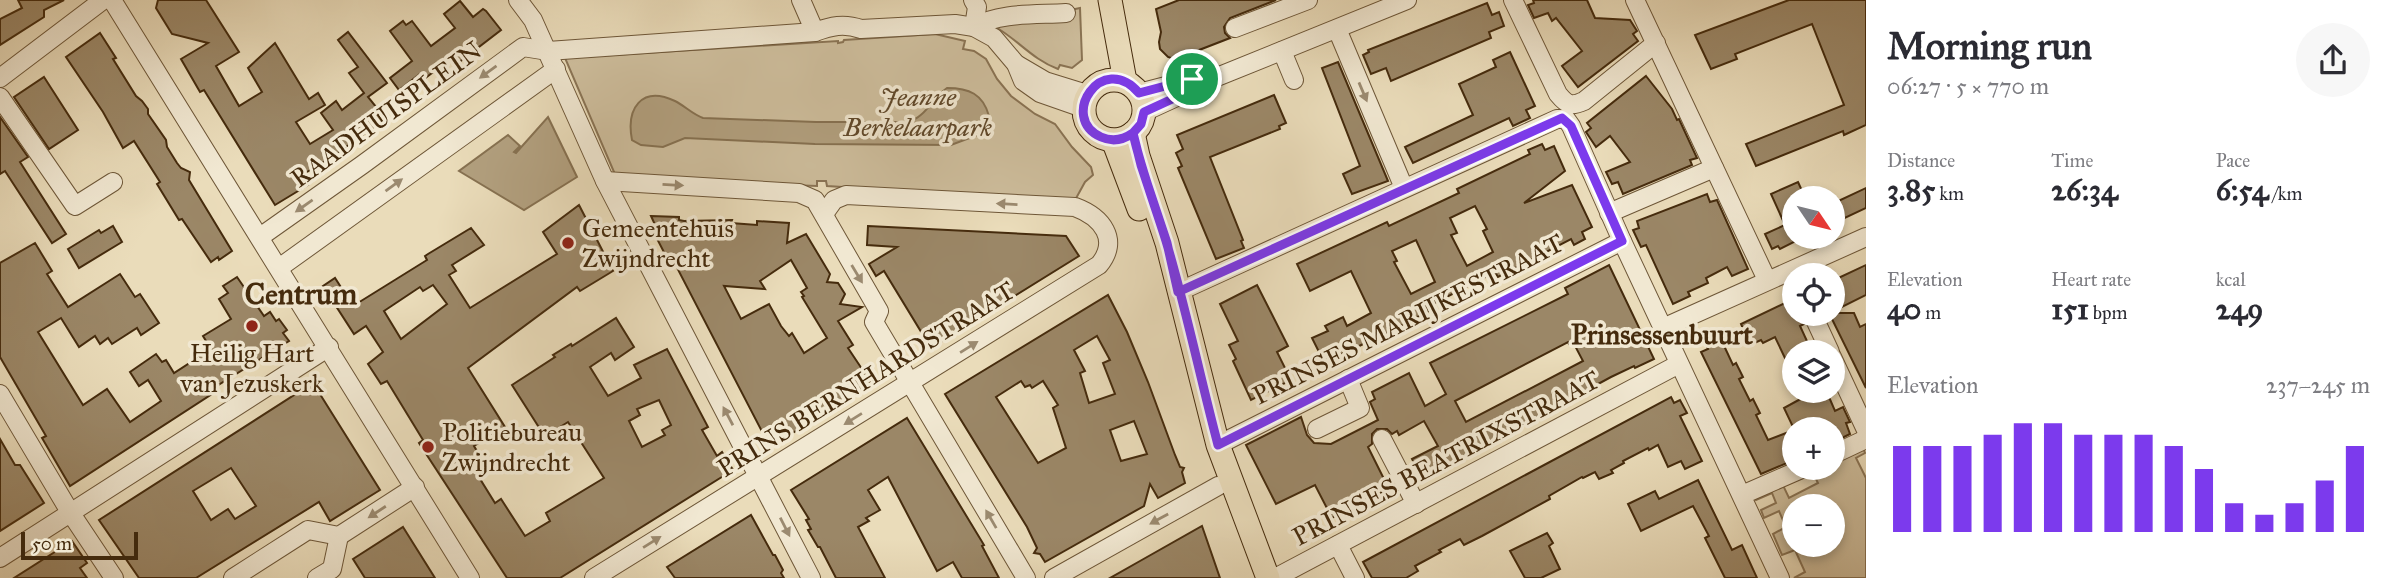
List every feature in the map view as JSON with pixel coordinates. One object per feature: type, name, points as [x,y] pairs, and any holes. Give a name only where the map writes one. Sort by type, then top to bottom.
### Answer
[{"type":"main road","points":[[1096,0],[1141,124],[1123,137],[1102,138],[1090,128],[1085,119],[1085,101],[1095,85],[1129,92]]},
{"type":"main road","points":[[1110,0],[1129,92]]},
{"type":"main road","points":[[1123,137],[1138,156],[1167,243],[1218,445],[1268,578]]},
{"type":"main road","points":[[1123,137],[1193,407],[1219,486],[1255,578]]},
{"type":"street","points":[[0,78],[103,0]]},
{"type":"street","points":[[112,0],[470,578]]},
{"type":"street","points":[[518,0],[533,20],[605,181],[811,578]]},
{"type":"street","points":[[801,0],[814,32]]},
{"type":"street","points":[[973,0],[977,7],[974,27]]},
{"type":"street","points":[[1235,29],[1308,0]]},
{"type":"street","points":[[1513,0],[1558,94],[1566,104],[1571,126],[1609,213],[1780,578]]},
{"type":"street","points":[[1635,0],[1767,280]]},
{"type":"street","points":[[1129,92],[1192,79],[1207,81],[1397,2]]},
{"type":"street","points":[[974,27],[986,20],[998,18],[1066,13]]},
{"type":"street","name":"RAADHUISPLEIN","points":[[260,237],[523,47],[548,51],[814,32],[840,36],[861,29],[955,24],[974,27]]},
{"type":"street","points":[[974,27],[993,38],[1016,64],[1085,101]]},
{"type":"street","points":[[1337,29],[1404,188]]},
{"type":"street","points":[[1178,292],[1557,119],[1584,101],[1656,43]]},
{"type":"street","points":[[1282,51],[1294,80]]},
{"type":"street","points":[[279,268],[556,69]]},
{"type":"street","points":[[0,97],[75,206],[113,182]]},
{"type":"street","points":[[1609,213],[1714,168]]},
{"type":"street","points":[[605,181],[799,193],[814,200],[879,311],[874,322],[1026,578]]},
{"type":"street","name":"PRINS BERNHARDSTRAAT","points":[[594,578],[1099,265],[1107,255],[1110,245],[1098,222],[1085,211],[1075,207],[846,195],[834,200],[824,214]]},
{"type":"street","points":[[1814,263],[1866,237]]},
{"type":"street","name":"PRINSES MARIJKESTRAAT","points":[[1218,445],[1622,241]]},
{"type":"street","points":[[1663,328],[1767,280],[1782,276]]},
{"type":"street","points":[[0,558],[329,347]]},
{"type":"street","name":"PRINSES BEATRIXSTRAAT","points":[[1275,578],[1679,364]]},
{"type":"street","points":[[1317,429],[1360,408],[1348,379]]},
{"type":"street","points":[[1845,385],[1866,430]]},
{"type":"street","points":[[0,394],[70,512],[114,578]]},
{"type":"street","points":[[1382,439],[1416,504]]},
{"type":"street","points":[[1845,449],[1866,439]]},
{"type":"street","points":[[1742,495],[1782,479]]},
{"type":"street","points":[[1054,578],[1219,486]]},
{"type":"street","points":[[317,578],[332,569],[340,536],[415,487]]},
{"type":"street","points":[[233,578],[308,530],[340,536]]},
{"type":"street","points":[[1338,545],[1355,578]]},
{"type":"green space","points":[[1080,8],[1082,60],[1072,68],[1060,65],[1058,69],[1049,65],[994,26]]},
{"type":"green space","name":"Jeanne Berkelaarpark","points":[[935,34],[965,41],[963,49],[974,51],[986,59],[1011,96],[1035,114],[1055,124],[1091,167],[1093,175],[1085,182],[1074,202],[827,186],[826,181],[817,181],[817,186],[617,179],[565,58],[838,43],[844,40]]},
{"type":"green space","points":[[1863,448],[1865,453],[1856,458],[1866,478],[1866,578],[1794,578],[1805,572],[1798,557],[1845,557],[1845,494],[1797,494],[1818,483],[1816,480],[1845,480],[1845,456]]},
{"type":"green space","points":[[1781,481],[1787,494],[1782,494],[1782,518],[1779,511],[1764,518],[1761,510],[1776,503],[1772,493],[1756,500],[1753,495]]},
{"type":"green space","points":[[1782,529],[1782,555],[1773,534]]},
{"type":"shaded area","points":[[947,88],[968,91],[983,102],[989,116],[983,133],[951,145],[815,144],[685,138],[663,147],[641,145],[632,140],[631,119],[634,110],[638,103],[653,96],[675,101],[703,118],[908,122],[920,116]]},
{"type":"shaded area","points":[[548,117],[577,177],[524,210],[459,171],[508,135],[520,146],[514,152],[516,153]]},
{"type":"building","points":[[18,0],[64,0],[44,10],[44,17],[0,45],[0,19],[22,8]]},
{"type":"building","points":[[158,0],[206,0],[239,52],[216,66],[239,106],[262,92],[248,68],[275,43],[309,99],[318,93],[325,105],[296,122],[310,144],[333,130],[321,113],[336,101],[342,110],[364,93],[349,73],[358,67],[338,40],[348,32],[387,83],[368,97],[381,113],[378,115],[382,121],[302,175],[308,185],[275,205],[204,90],[200,92],[181,59],[208,43],[172,34],[156,8]]},
{"type":"building","points":[[1179,0],[1276,0],[1230,18],[1224,27],[1230,38],[1194,52],[1185,59],[1177,60],[1168,57],[1160,49],[1161,32],[1156,9]]},
{"type":"building","points":[[1533,0],[1587,0],[1595,18],[1630,20],[1637,31],[1633,34],[1638,41],[1578,87],[1562,66],[1582,51],[1556,18],[1552,21],[1548,13],[1534,18],[1528,5],[1534,3]]},
{"type":"building","points":[[1789,0],[1866,0],[1866,125],[1844,135],[1843,131],[1756,166],[1746,144],[1844,105],[1812,24],[1735,54],[1737,59],[1711,69],[1695,35]]},
{"type":"building","points":[[460,1],[473,17],[483,9],[486,11],[501,30],[458,63],[453,57],[424,79],[420,74],[399,90],[390,78],[412,61],[390,31],[403,21],[406,25],[412,21],[431,46],[455,28],[444,14]]},
{"type":"building","points":[[1487,3],[1492,15],[1499,12],[1504,26],[1489,32],[1491,38],[1391,81],[1386,68],[1371,74],[1363,55],[1369,52],[1368,50]]},
{"type":"building","points":[[100,33],[136,96],[148,109],[148,114],[166,140],[167,147],[177,163],[190,172],[189,180],[232,251],[219,260],[218,257],[211,262],[182,219],[179,220],[157,184],[160,182],[134,141],[123,148],[103,112],[66,57]]},
{"type":"building","points":[[1510,52],[1535,106],[1526,110],[1530,118],[1513,126],[1509,118],[1413,163],[1405,147],[1473,115],[1459,84],[1496,67],[1493,60]]},
{"type":"building","points":[[1338,62],[1388,181],[1352,194],[1343,174],[1360,166],[1322,68]]},
{"type":"building","points":[[1646,76],[1672,109],[1677,120],[1679,119],[1697,158],[1690,160],[1692,165],[1623,194],[1618,182],[1612,184],[1606,172],[1630,162],[1610,136],[1596,147],[1586,132],[1591,128],[1587,123]]},
{"type":"building","points":[[44,77],[78,130],[49,149],[14,97]]},
{"type":"building","points":[[1274,95],[1286,123],[1279,126],[1280,129],[1210,157],[1244,248],[1216,259],[1178,168],[1182,166],[1176,153],[1183,149],[1177,135]]},
{"type":"building","points":[[0,117],[28,157],[20,162],[66,234],[52,243],[5,171],[0,174]]},
{"type":"building","points":[[1542,144],[1545,150],[1554,146],[1565,171],[1524,203],[1572,185],[1592,227],[1582,232],[1585,239],[1574,245],[1571,239],[1498,277],[1495,272],[1427,307],[1429,311],[1396,328],[1338,356],[1336,353],[1323,360],[1312,338],[1328,331],[1325,326],[1343,317],[1347,326],[1371,313],[1351,271],[1310,291],[1297,264],[1387,222],[1389,226],[1459,193],[1457,189],[1530,154],[1528,150]],"holes":[[[1475,206],[1487,229],[1483,231],[1493,252],[1467,266],[1451,235],[1457,233],[1450,218]],[[1416,240],[1435,282],[1411,294],[1394,262],[1397,261],[1392,251]]]},
{"type":"building","points":[[1866,188],[1866,208],[1845,218],[1845,198]]},
{"type":"building","points":[[1782,189],[1782,218],[1771,194]]},
{"type":"building","points":[[1707,194],[1710,202],[1717,200],[1748,269],[1732,276],[1727,267],[1706,278],[1708,283],[1688,292],[1690,296],[1673,304],[1646,245],[1641,247],[1633,230],[1639,228],[1637,221]]},
{"type":"building","points":[[579,205],[613,271],[580,291],[577,287],[468,368],[505,427],[474,446],[487,468],[477,474],[495,503],[501,499],[525,536],[550,521],[546,513],[604,478],[568,422],[547,435],[540,429],[512,385],[555,357],[553,355],[616,318],[634,347],[615,360],[611,353],[590,367],[608,396],[641,378],[634,365],[667,349],[708,427],[702,430],[717,456],[722,452],[733,470],[560,578],[507,578],[419,443],[423,440],[387,381],[381,384],[368,364],[383,352],[366,326],[354,334],[323,286],[335,278],[353,306],[427,260],[425,256],[471,228],[484,245],[452,265],[456,271],[449,275],[470,308],[557,254],[543,232]],"holes":[[[433,285],[447,304],[401,339],[384,311],[420,287],[423,291]],[[659,400],[671,425],[662,430],[665,435],[642,447],[629,421],[640,415],[637,409]]]},
{"type":"building","points":[[651,216],[679,217],[679,220],[684,221],[732,220],[731,223],[757,225],[757,221],[789,223],[787,243],[806,234],[830,274],[827,282],[838,283],[845,294],[840,304],[862,307],[838,321],[853,345],[848,348],[862,369],[867,366],[876,381],[770,447],[671,256],[667,258],[653,231],[657,229]],"holes":[[[791,260],[807,288],[801,292],[804,296],[802,297],[827,338],[804,353],[792,333],[789,336],[781,326],[769,304],[741,319],[724,286],[765,289],[760,281]]]},
{"type":"building","points":[[113,226],[122,242],[79,268],[68,249],[99,230],[101,233]]},
{"type":"building","points":[[868,226],[1066,236],[1079,256],[931,348],[884,271],[876,276],[869,264],[897,247],[867,245]]},
{"type":"building","points":[[1782,226],[1782,248],[1778,246],[1772,249],[1765,234]]},
{"type":"building","points":[[35,243],[52,271],[47,274],[68,307],[120,274],[135,297],[140,294],[159,323],[141,335],[137,328],[112,344],[108,338],[100,344],[95,336],[79,347],[61,318],[38,332],[83,405],[107,389],[130,422],[161,401],[148,380],[139,386],[130,372],[156,354],[162,362],[166,360],[174,373],[211,349],[203,336],[231,319],[219,299],[228,293],[223,286],[237,277],[264,316],[270,312],[276,321],[279,319],[287,330],[283,333],[289,341],[212,389],[215,392],[70,486],[42,438],[46,436],[0,357],[0,263]]},
{"type":"building","points":[[1609,265],[1654,359],[1611,377],[1423,479],[1412,459],[1438,446],[1424,421],[1399,435],[1397,431],[1392,434],[1387,429],[1377,429],[1372,434],[1372,444],[1368,447],[1389,489],[1332,518],[1315,485],[1276,504],[1246,445],[1301,417],[1307,435],[1314,443],[1331,444],[1378,420],[1370,402],[1375,399],[1372,392],[1409,373],[1425,406],[1446,394],[1430,363],[1568,294],[1565,288]],"holes":[[[1568,342],[1573,342],[1583,361],[1466,422],[1455,401]]]},
{"type":"building","points":[[1866,265],[1866,295],[1845,306],[1845,275]]},
{"type":"building","points":[[1257,285],[1288,346],[1277,352],[1291,380],[1251,400],[1233,361],[1236,359],[1229,345],[1238,341],[1220,304]]},
{"type":"building","points":[[1108,295],[1148,382],[1180,467],[1184,468],[1182,472],[1185,483],[1158,498],[1150,484],[1144,506],[1045,562],[1040,554],[1034,553],[1037,548],[1027,527],[945,394]],"holes":[[[1097,336],[1110,360],[1103,363],[1115,394],[1089,403],[1080,373],[1085,371],[1074,350]],[[1021,381],[1025,387],[1030,385],[1032,388],[1043,381],[1058,405],[1053,408],[1066,448],[1038,463],[996,397]],[[1134,421],[1147,454],[1121,461],[1110,430]]]},
{"type":"building","points":[[1782,304],[1782,326],[1800,326],[1806,340],[1782,340],[1782,352],[1775,337],[1750,345],[1741,324]]},
{"type":"building","points":[[1845,313],[1854,313],[1860,327],[1866,324],[1866,388],[1845,345],[1845,340],[1842,340],[1835,326],[1845,326]]},
{"type":"building","points":[[1719,335],[1733,365],[1736,363],[1743,377],[1739,379],[1750,401],[1753,399],[1760,413],[1756,415],[1768,440],[1782,435],[1782,465],[1761,474],[1701,352],[1708,349],[1705,342]]},
{"type":"building","points":[[313,383],[380,490],[330,521],[319,502],[196,578],[139,578],[99,520]],"holes":[[[231,468],[256,506],[235,519],[228,509],[211,520],[193,491]]]},
{"type":"building","points":[[1671,397],[1674,403],[1680,400],[1687,413],[1680,416],[1702,461],[1685,469],[1681,461],[1668,467],[1658,445],[1649,450],[1648,448],[1623,461],[1624,463],[1611,470],[1613,473],[1599,479],[1595,472],[1582,477],[1549,496],[1550,499],[1482,536],[1464,545],[1460,539],[1439,550],[1441,552],[1415,566],[1418,571],[1406,578],[1372,578],[1363,562]]},
{"type":"building","points":[[1793,403],[1832,403],[1835,411],[1843,407],[1850,422],[1846,423],[1850,434],[1845,436],[1845,417],[1788,417],[1784,408]]},
{"type":"building","points":[[907,418],[984,545],[982,546],[999,578],[962,578],[953,562],[937,571],[888,477],[868,490],[880,510],[866,518],[869,521],[858,527],[885,578],[836,578],[808,530],[811,529],[806,520],[809,519],[791,490]]},
{"type":"building","points":[[0,439],[15,465],[20,465],[44,503],[0,531]]},
{"type":"building","points":[[1698,480],[1732,550],[1742,545],[1757,578],[1725,578],[1705,538],[1709,536],[1693,506],[1641,531],[1628,504],[1655,491],[1659,499]]},
{"type":"building","points":[[751,515],[783,570],[781,573],[784,578],[675,578],[667,567]]},
{"type":"building","points":[[1202,526],[1220,578],[1110,578],[1140,561]]},
{"type":"building","points":[[403,527],[435,578],[365,578],[353,559]]},
{"type":"building","points":[[1547,533],[1553,543],[1549,546],[1560,569],[1541,578],[1525,578],[1510,551]]},
{"type":"building","points":[[72,541],[87,563],[80,568],[87,578],[14,578]]},
{"type":"place","name":"Gemeentehuis Zwijndrecht","points":[[568,243]]},
{"type":"place","name":"Heilig Hart van Jezuskerk","points":[[252,326]]},
{"type":"place","name":"Politiebureau Zwijndrecht","points":[[428,447]]},
{"type":"district","name":"Centrum","points":[[301,294]]},
{"type":"district","name":"Prinsessenbuurt","points":[[1662,334]]},
{"type":"route","points":[[1192,79],[1139,93],[1125,81],[1106,80],[1091,89],[1083,108],[1085,119],[1098,136],[1118,140],[1133,133],[1167,243],[1178,292],[1218,445],[1622,241],[1571,126],[1562,118],[1178,292],[1167,243],[1138,156],[1133,133],[1141,124],[1144,112],[1207,81],[1192,79]]}]
